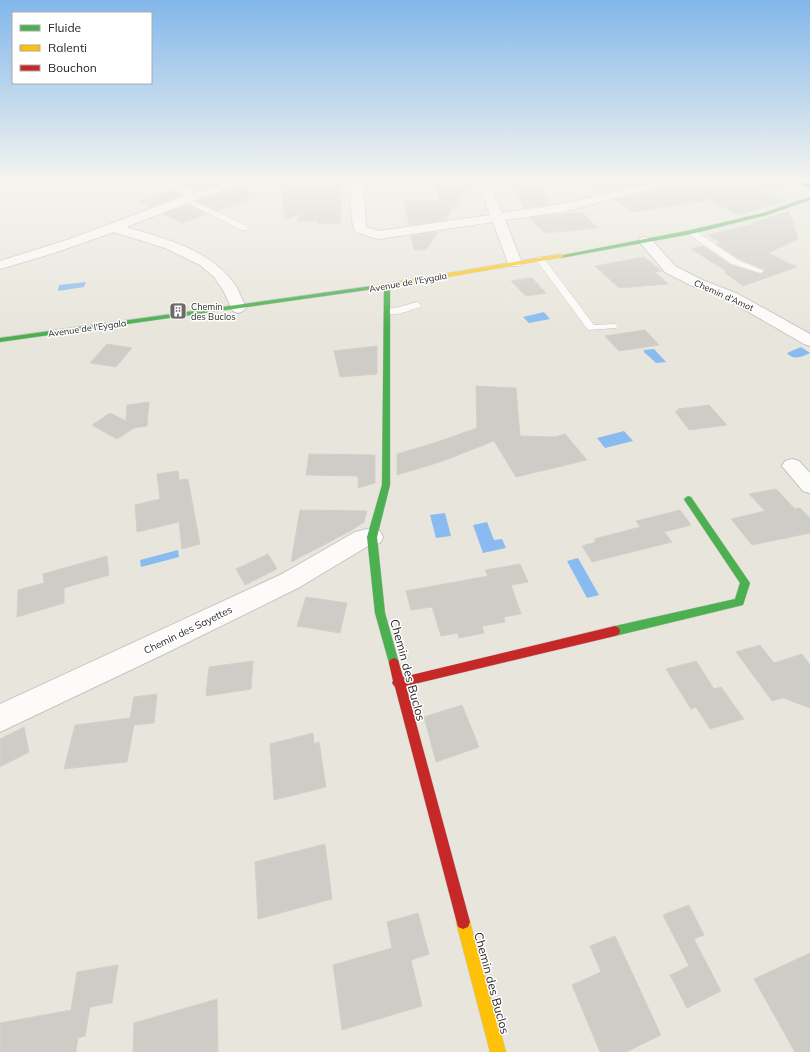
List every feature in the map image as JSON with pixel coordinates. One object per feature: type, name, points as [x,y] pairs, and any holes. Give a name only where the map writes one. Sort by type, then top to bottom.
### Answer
[{"type":"street","points":[[0,265],[111,229]]},
{"type":"street","points":[[117,229],[183,250],[209,264],[229,286],[235,296],[238,308]]},
{"type":"street","points":[[360,229],[378,235],[419,229]]},
{"type":"street","points":[[501,229],[515,263]]},
{"type":"street","name":"Avenue de l'Eygala","points":[[0,340],[387,286],[645,241],[703,229]]},
{"type":"street","name":"Chemin d'Amot","points":[[645,241],[670,269],[695,282],[733,297],[810,340]]},
{"type":"street","name":"Chemin des Buclos","points":[[387,286],[386,485],[372,537],[380,613],[498,1052]]},
{"type":"street","points":[[792,466],[810,486]]},
{"type":"street","points":[[398,683],[739,602],[745,583],[688,499]]},
{"type":"street","name":"Chemin des Sayettes","points":[[0,718],[153,647],[283,584],[363,538],[372,537]]},
{"type":"lane","points":[[691,232],[735,262],[760,271]]},
{"type":"lane","points":[[540,259],[591,328],[613,326]]},
{"type":"lane","points":[[387,311],[396,311],[417,306]]},
{"type":"water","points":[[86,282],[84,287],[58,291],[59,285]]},
{"type":"water","points":[[544,312],[550,319],[529,323],[523,317]]},
{"type":"water","points":[[801,347],[810,353],[795,358],[787,353]]},
{"type":"water","points":[[654,349],[666,362],[656,363],[644,352],[644,350]]},
{"type":"water","points":[[624,431],[633,441],[605,448],[597,438]]},
{"type":"water","points":[[445,513],[451,536],[436,538],[430,515]]},
{"type":"water","points":[[487,522],[494,540],[502,539],[506,548],[483,553],[473,525]]},
{"type":"water","points":[[178,550],[179,557],[141,567],[140,560]]},
{"type":"water","points":[[578,558],[599,595],[587,598],[567,561]]},
{"type":"building","points":[[541,229],[586,229],[545,233]]},
{"type":"building","points":[[732,229],[795,229],[798,239],[768,253],[797,267],[743,286],[724,272],[726,271],[691,249],[703,246],[731,265],[761,274],[765,270],[739,259],[716,244],[721,243],[708,235]]},
{"type":"building","points":[[438,232],[426,250],[414,250],[411,236]]},
{"type":"building","points":[[644,257],[661,271],[655,272],[668,284],[619,288],[595,266]]},
{"type":"building","points":[[532,278],[546,293],[526,296],[511,281]]},
{"type":"building","points":[[645,330],[659,345],[619,351],[605,336]]},
{"type":"building","points":[[107,344],[132,348],[116,367],[90,363]]},
{"type":"building","points":[[377,346],[377,374],[340,377],[334,351]]},
{"type":"building","points":[[476,386],[516,388],[520,436],[555,437],[565,434],[587,460],[516,477],[494,441],[443,461],[397,475],[397,454],[477,428]]},
{"type":"building","points":[[149,402],[147,426],[134,428],[117,439],[92,425],[110,413],[126,421],[127,405]]},
{"type":"building","points":[[709,405],[727,425],[689,430],[675,411],[679,411],[678,409]]},
{"type":"building","points":[[309,454],[375,455],[375,483],[358,488],[358,476],[306,475]]},
{"type":"building","points":[[178,471],[179,480],[188,479],[200,544],[182,549],[179,522],[137,532],[135,505],[160,499],[157,474]]},
{"type":"building","points":[[776,489],[795,509],[800,508],[810,518],[810,533],[752,545],[731,519],[765,511],[749,494]]},
{"type":"building","points":[[300,510],[367,511],[364,522],[352,530],[291,562]]},
{"type":"building","points":[[680,510],[691,525],[664,532],[672,542],[592,562],[582,546],[596,542],[594,539],[640,527],[636,521]]},
{"type":"building","points":[[268,554],[277,569],[245,585],[236,569]]},
{"type":"building","points":[[107,556],[109,575],[64,588],[64,603],[17,617],[18,590],[44,583],[43,574]]},
{"type":"building","points":[[520,564],[528,582],[511,585],[521,614],[504,617],[505,622],[482,626],[484,633],[459,638],[458,633],[441,636],[432,607],[411,610],[406,591],[488,576],[485,570]]},
{"type":"building","points":[[306,597],[347,603],[340,633],[297,626]]},
{"type":"building","points":[[760,645],[774,663],[802,654],[810,665],[810,708],[783,698],[772,701],[736,652]]},
{"type":"building","points":[[253,661],[251,689],[206,696],[209,667]]},
{"type":"building","points":[[696,661],[714,689],[721,687],[744,719],[710,729],[696,707],[691,709],[666,669]]},
{"type":"building","points":[[157,694],[154,723],[134,725],[127,762],[64,769],[75,725],[130,718],[134,697]]},
{"type":"building","points":[[462,705],[479,747],[436,762],[424,717]]},
{"type":"building","points":[[24,727],[29,752],[0,767],[0,739]]},
{"type":"building","points":[[313,733],[314,744],[319,742],[326,787],[274,800],[270,744]]},
{"type":"building","points":[[325,844],[332,899],[258,919],[255,862]]},
{"type":"building","points":[[689,905],[704,935],[694,939],[721,991],[687,1008],[670,975],[689,966],[663,915]]},
{"type":"building","points":[[418,913],[429,954],[411,960],[422,1006],[342,1030],[333,965],[392,948],[387,922]]},
{"type":"building","points":[[615,936],[661,1035],[626,1052],[600,1052],[572,985],[601,972],[590,946]]},
{"type":"building","points":[[810,953],[810,1052],[795,1052],[754,979]]},
{"type":"building","points":[[118,965],[112,1003],[90,1007],[85,1036],[78,1038],[76,1052],[0,1052],[0,1023],[71,1010],[77,972]]},
{"type":"building","points":[[217,999],[218,1052],[133,1052],[134,1023]]},
{"type":"traffic: fast","points":[[561,256],[703,229]]},
{"type":"traffic: fast","points":[[387,286],[386,485],[372,537],[380,613],[394,663]]},
{"type":"traffic: fast","points":[[0,340],[372,288]]},
{"type":"traffic: fast","points":[[615,631],[739,602],[745,583],[688,499]]},
{"type":"traffic: slow","points":[[372,288],[561,256]]},
{"type":"traffic: slow","points":[[463,922],[498,1052]]},
{"type":"traffic: jam","points":[[398,683],[615,631]]},
{"type":"traffic: jam","points":[[394,663],[463,922]]},
{"type":"place","name":"Chemin des Buclos","points":[[178,311]]}]
